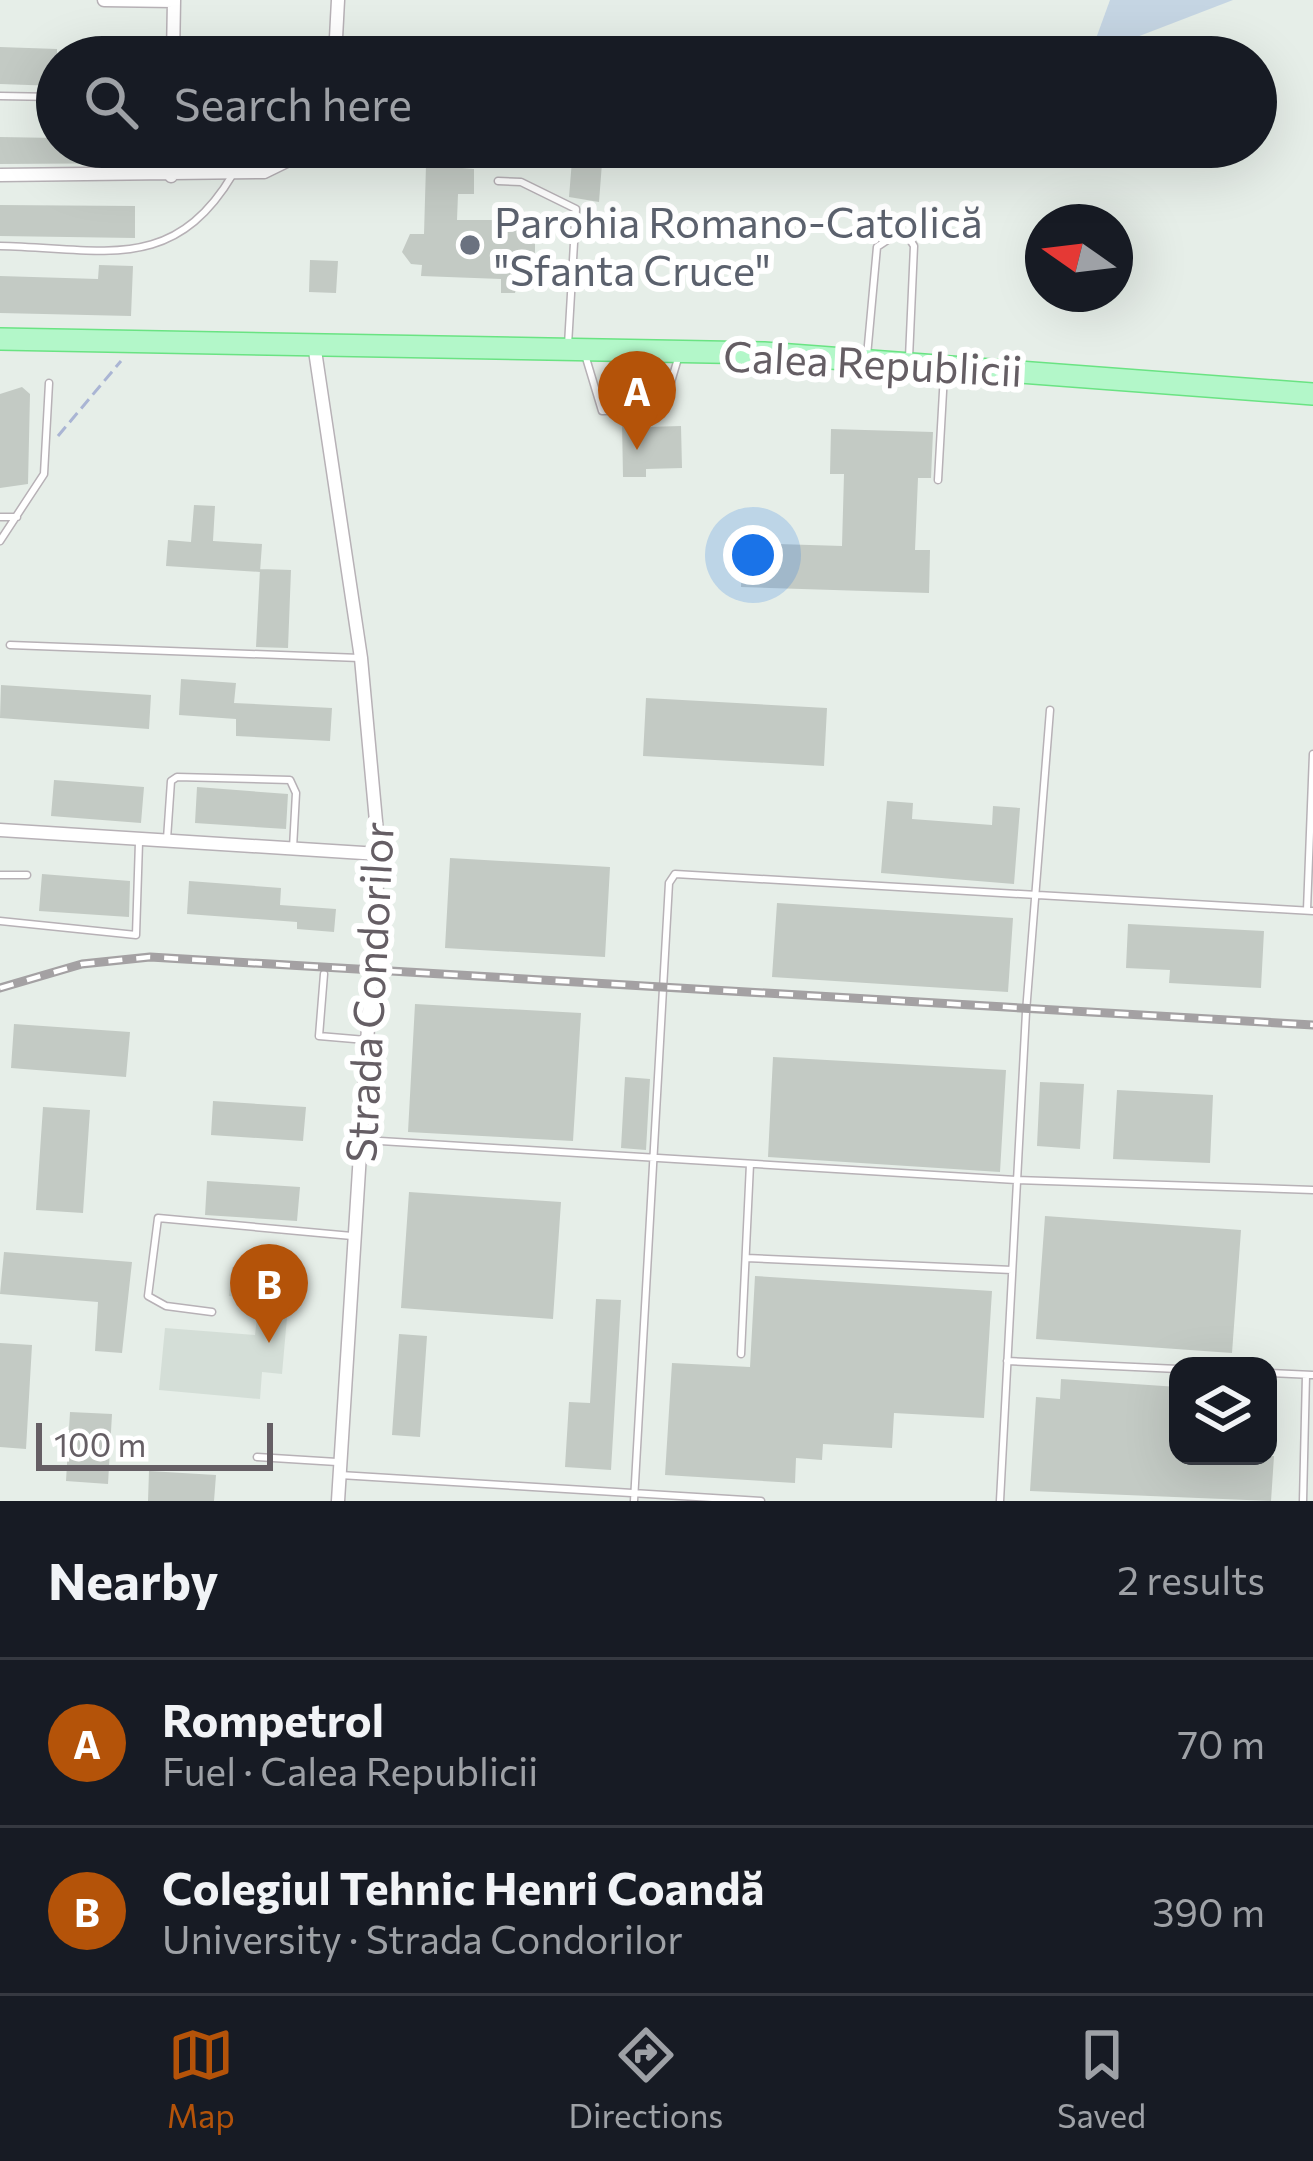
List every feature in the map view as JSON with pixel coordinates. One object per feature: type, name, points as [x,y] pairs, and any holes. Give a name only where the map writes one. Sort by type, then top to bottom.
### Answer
[{"type":"main road","name":"Calea Republicii","points":[[0,339],[576,348],[867,358],[1313,394]]},
{"type":"street","points":[[104,0],[174,1],[173,36]]},
{"type":"street","points":[[336,36],[338,0]]},
{"type":"street","points":[[172,168],[172,176]]},
{"type":"street","points":[[0,176],[172,176],[270,168]]},
{"type":"street","name":"Strada Condorilor","points":[[314,343],[361,658],[379,854],[338,1501]]},
{"type":"street","points":[[0,830],[379,854]]},
{"type":"lane","points":[[0,95],[36,96]]},
{"type":"lane","points":[[0,246],[147,248],[179,237],[215,204],[233,174]]},
{"type":"lane","points":[[498,181],[521,182],[576,209],[576,348],[602,411],[663,409],[680,351]]},
{"type":"lane","points":[[867,358],[877,248],[886,237],[904,236],[914,246],[909,362]]},
{"type":"lane","points":[[938,480],[945,364]]},
{"type":"lane","points":[[0,541],[40,484],[49,447],[50,383]]},
{"type":"lane","points":[[0,517],[17,518]]},
{"type":"lane","points":[[10,645],[361,658]]},
{"type":"lane","points":[[1000,1501],[1016,1180],[1050,710]]},
{"type":"lane","points":[[634,1498],[669,883],[675,874],[1310,911],[1313,754]]},
{"type":"lane","points":[[167,841],[171,781],[177,778],[290,780],[296,793],[293,848]]},
{"type":"lane","points":[[0,921],[136,935],[139,838]]},
{"type":"lane","points":[[0,874],[27,875]]},
{"type":"lane","points":[[324,974],[319,1036],[369,1040]]},
{"type":"lane","points":[[362,1140],[1016,1180],[1313,1190]]},
{"type":"lane","points":[[741,1354],[750,1164]]},
{"type":"lane","points":[[212,1312],[166,1306],[148,1297],[158,1219],[356,1237]]},
{"type":"lane","points":[[746,1258],[1012,1270]]},
{"type":"lane","points":[[1007,1360],[1169,1369]]},
{"type":"lane","points":[[1277,1373],[1310,1375],[1303,1501]]},
{"type":"lane","points":[[257,1457],[634,1498],[761,1501]]},
{"type":"path","points":[[49,447],[137,341]]},
{"type":"shaded area","points":[[1110,0],[1233,0],[1139,36],[1097,36]]},
{"type":"shaded area","points":[[232,1267],[291,1272],[282,1374],[262,1372],[260,1399],[159,1390],[165,1328],[255,1335],[259,1300],[229,1296]]},
{"type":"building","points":[[0,47],[36,48],[36,85],[0,84]]},
{"type":"building","points":[[0,137],[36,138],[36,164],[0,164]]},
{"type":"building","name":"Parohia Romano-Catolică \"Sfanta Cruce\"","points":[[426,168],[474,169],[474,194],[458,194],[457,220],[524,220],[524,238],[535,237],[535,266],[521,266],[515,293],[501,293],[501,279],[421,276],[422,265],[411,264],[402,252],[410,234],[424,234]]},
{"type":"building","points":[[571,168],[602,168],[599,202],[569,197]]},
{"type":"building","points":[[0,205],[135,206],[135,238],[0,236]]},
{"type":"building","points":[[310,260],[338,261],[336,293],[309,292]]},
{"type":"building","points":[[99,265],[133,266],[131,316],[0,313],[0,276],[98,279]]},
{"type":"building","points":[[22,387],[30,394],[28,484],[0,488],[0,394]]},
{"type":"building","points":[[646,421],[646,427],[681,426],[682,468],[646,469],[646,477],[623,477],[622,422]]},
{"type":"building","points":[[831,429],[933,432],[931,478],[918,478],[915,550],[930,550],[929,593],[741,587],[743,543],[842,546],[844,474],[830,474]]},
{"type":"building","points":[[194,505],[215,506],[213,541],[262,544],[260,572],[166,566],[168,540],[191,542]]},
{"type":"building","points":[[260,569],[291,570],[288,648],[256,647]]},
{"type":"building","points":[[181,679],[236,683],[234,703],[332,708],[330,741],[236,736],[236,719],[179,715]]},
{"type":"building","points":[[1,685],[151,695],[149,729],[0,718]]},
{"type":"building","points":[[646,698],[827,708],[824,766],[643,756]]},
{"type":"building","points":[[54,780],[144,787],[141,823],[51,816]]},
{"type":"building","points":[[197,787],[288,794],[286,829],[195,823]]},
{"type":"building","points":[[887,801],[913,803],[912,819],[992,825],[993,806],[1020,808],[1014,884],[881,873]]},
{"type":"building","points":[[450,858],[610,867],[605,957],[445,948]]},
{"type":"building","points":[[42,874],[130,881],[129,917],[39,911]]},
{"type":"building","points":[[189,881],[281,888],[280,905],[336,909],[334,932],[297,929],[297,922],[187,914]]},
{"type":"building","points":[[777,903],[1013,918],[1008,992],[772,977]]},
{"type":"building","points":[[1128,924],[1264,931],[1261,988],[1169,983],[1170,970],[1126,968]]},
{"type":"building","points":[[415,1004],[581,1013],[573,1141],[408,1132]]},
{"type":"building","points":[[14,1024],[130,1032],[126,1077],[11,1068]]},
{"type":"building","points":[[773,1057],[1006,1070],[1000,1172],[768,1157]]},
{"type":"building","points":[[625,1077],[650,1079],[646,1150],[621,1148]]},
{"type":"building","points":[[1040,1082],[1084,1084],[1080,1149],[1037,1146]]},
{"type":"building","points":[[1117,1090],[1213,1095],[1210,1163],[1113,1159]]},
{"type":"building","points":[[213,1101],[306,1107],[303,1141],[211,1135]]},
{"type":"building","points":[[43,1107],[90,1110],[83,1213],[36,1210]]},
{"type":"building","points":[[207,1181],[300,1187],[297,1221],[205,1215]]},
{"type":"building","points":[[409,1192],[561,1202],[553,1319],[401,1308]]},
{"type":"building","points":[[1045,1216],[1241,1230],[1232,1353],[1036,1339]]},
{"type":"building","points":[[4,1252],[132,1262],[122,1353],[95,1351],[98,1302],[0,1294]]},
{"type":"building","points":[[755,1276],[992,1291],[984,1418],[894,1413],[892,1448],[823,1444],[822,1460],[796,1458],[795,1483],[665,1475],[672,1363],[750,1367]]},
{"type":"building","points":[[596,1299],[621,1300],[611,1470],[565,1467],[569,1402],[590,1403]]},
{"type":"building","points":[[399,1334],[427,1336],[420,1437],[392,1435]]},
{"type":"building","points":[[0,1343],[32,1345],[26,1449],[0,1447]]},
{"type":"building","points":[[1061,1379],[1169,1386],[1169,1465],[1273,1465],[1271,1501],[1030,1491],[1036,1397],[1060,1399]]},
{"type":"building","points":[[70,1412],[112,1414],[108,1484],[66,1481]]},
{"type":"building","points":[[149,1471],[216,1475],[214,1501],[148,1501]]},
{"type":"railway","points":[[0,988],[82,964],[150,957],[1313,1025]]},
{"type":"place","name":"Parohia Romano-Catolică \"Sfanta Cruce\"","points":[[470,245]]},
{"type":"place","name":"Rompetrol","points":[[637,450]]},
{"type":"place","name":"Colegiul Tehnic Henri Coandă","points":[[269,1343]]}]
